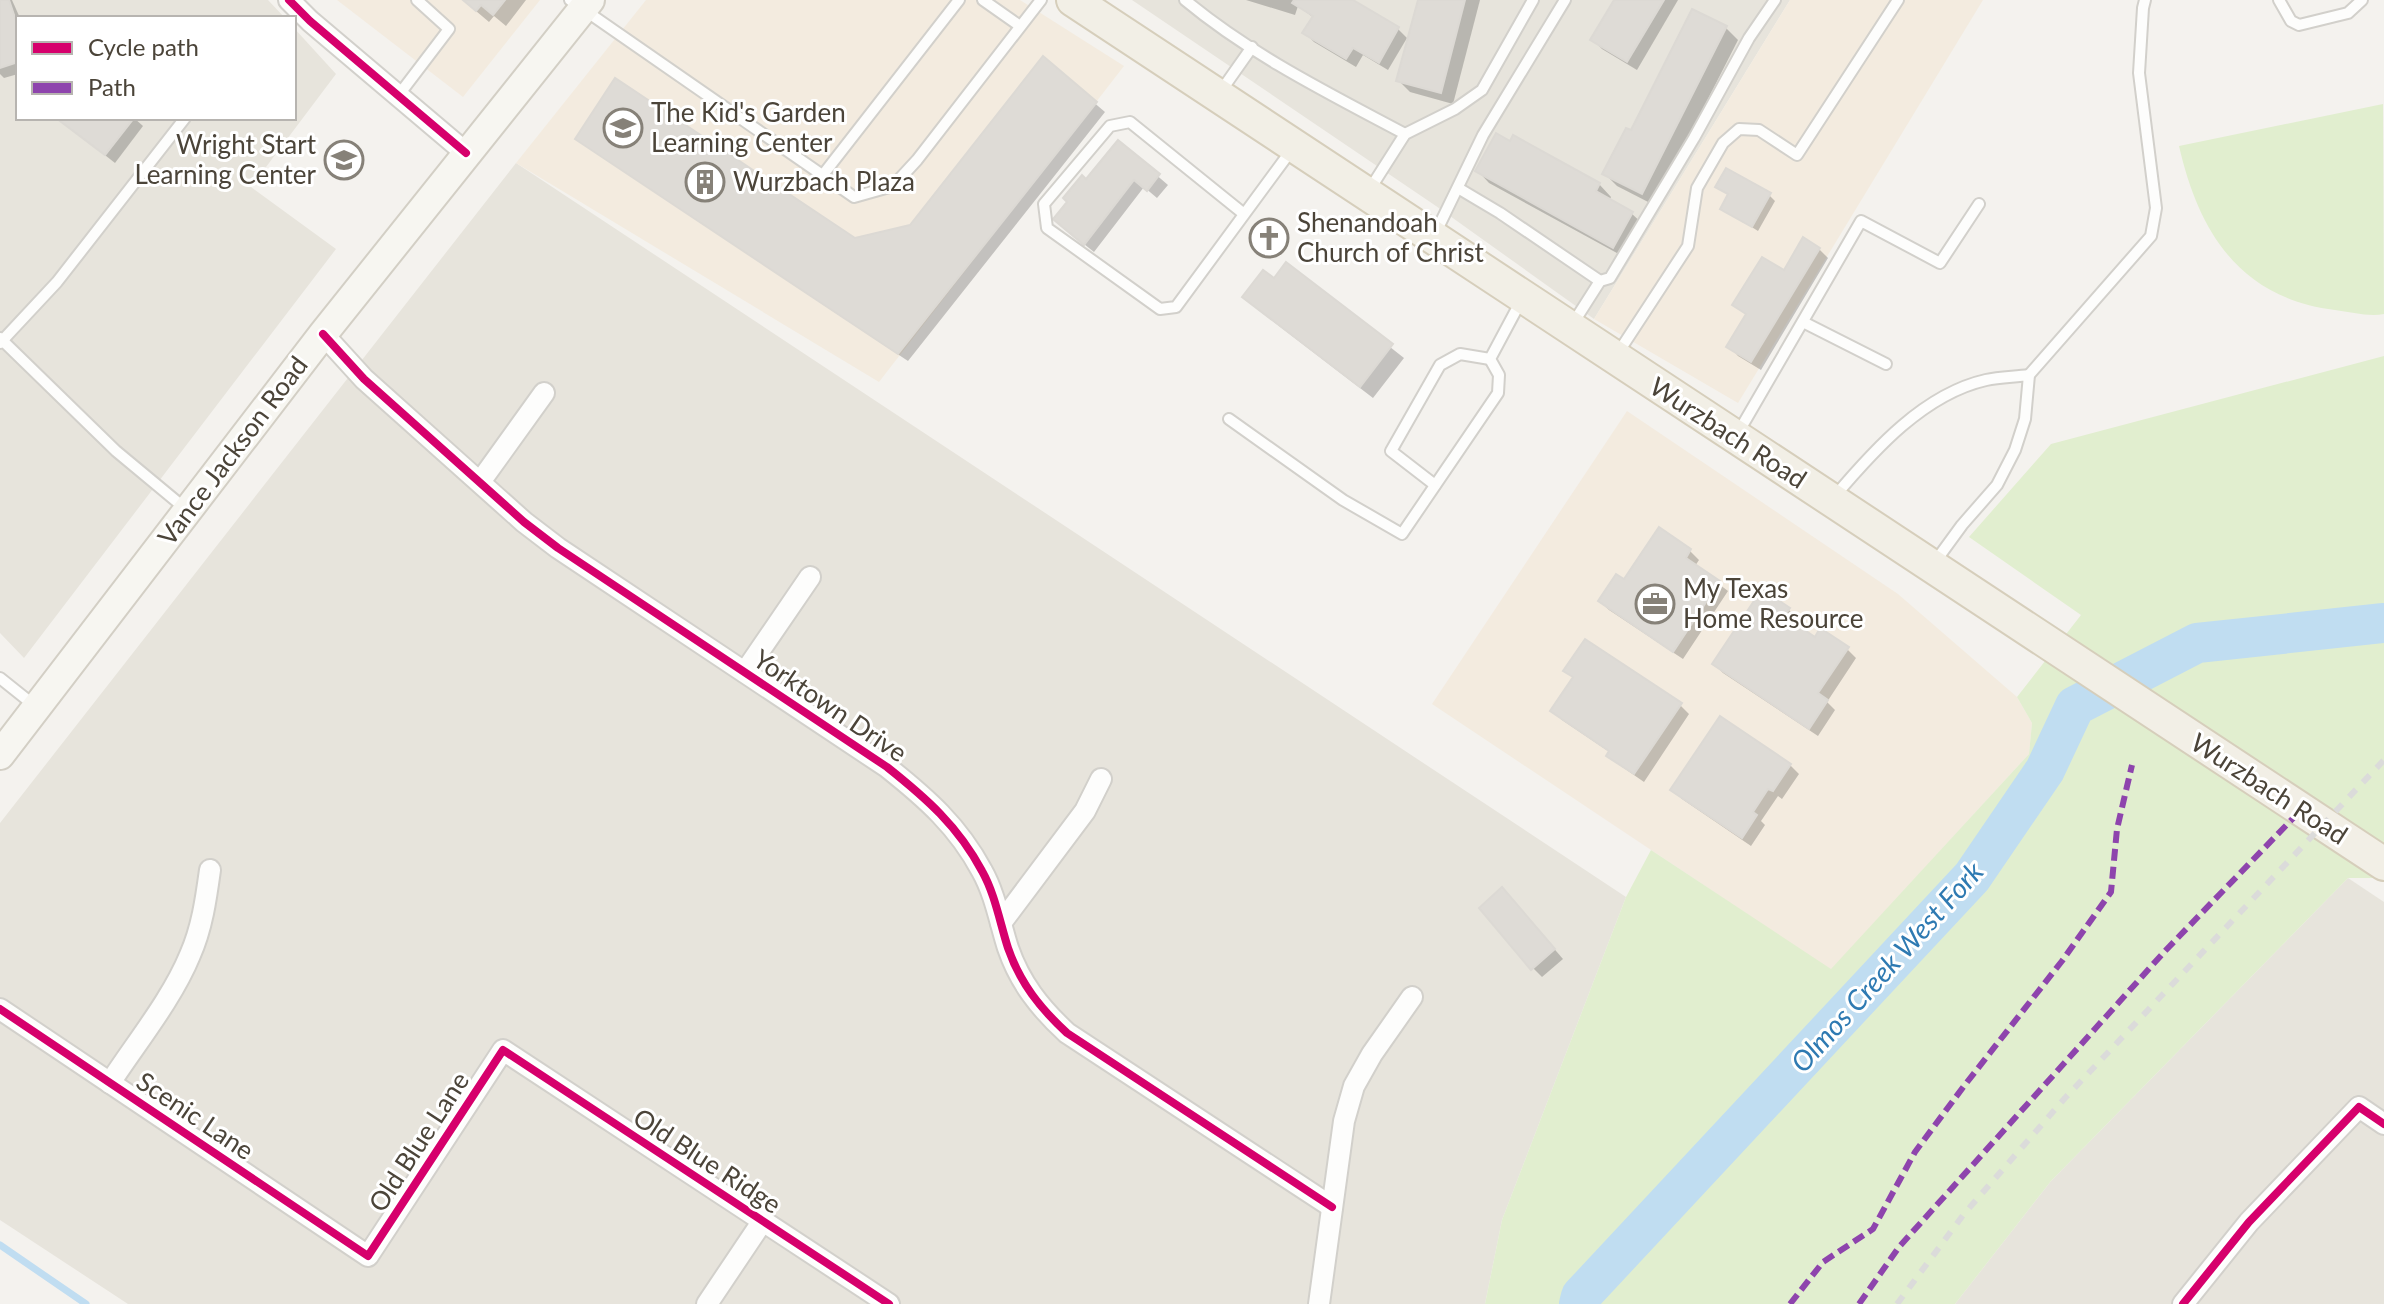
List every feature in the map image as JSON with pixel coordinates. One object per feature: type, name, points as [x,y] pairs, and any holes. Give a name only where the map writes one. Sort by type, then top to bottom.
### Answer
[{"type":"main road","name":"Wurzbach Road","points":[[1073,0],[2384,864]]},
{"type":"main road","name":"Vance Jackson Road","points":[[0,755],[581,3]]},
{"type":"street","points":[[289,0],[466,153]]},
{"type":"street","name":"Yorktown Drive","points":[[323,334],[364,379],[558,548],[887,767],[926,798],[949,820],[983,873],[1022,982],[1042,1010],[1067,1033],[1332,1207]]},
{"type":"street","points":[[480,482],[544,393]]},
{"type":"street","points":[[745,672],[810,577]]},
{"type":"street","points":[[1001,923],[1085,811],[1101,779]]},
{"type":"street","points":[[110,1083],[190,957],[202,924],[210,870]]},
{"type":"street","points":[[1319,1304],[1344,1121],[1354,1086],[1412,997]]},
{"type":"street","name":"Scenic Lane","points":[[0,1009],[368,1256]]},
{"type":"street","name":"Old Blue Ridge","points":[[503,1050],[889,1304]]},
{"type":"street","name":"Old Blue Lane","points":[[368,1256],[503,1050]]},
{"type":"street","points":[[2183,1304],[2249,1222],[2359,1107],[2384,1124]]},
{"type":"street","points":[[707,1304],[762,1222]]},
{"type":"lane","points":[[398,96],[449,29],[417,0]]},
{"type":"lane","points":[[822,176],[959,0]]},
{"type":"lane","points":[[983,0],[1020,26]]},
{"type":"lane","points":[[581,3],[854,197],[893,186],[917,160],[1041,0]]},
{"type":"lane","points":[[1185,0],[1224,30],[1405,134]]},
{"type":"lane","points":[[1366,194],[1405,134],[1455,109],[1482,90],[1533,0]]},
{"type":"lane","points":[[1433,238],[1483,135],[1565,0]]},
{"type":"lane","points":[[1570,328],[1600,281],[1610,278],[1694,138],[1749,38],[1775,0]]},
{"type":"lane","points":[[1615,358],[1688,246],[1697,188],[1723,143],[1739,129],[1759,130],[1797,155],[1898,0]]},
{"type":"lane","points":[[1945,575],[1962,525],[2003,474],[2025,419],[2029,375],[2151,236],[2156,208],[2139,73],[2145,0]]},
{"type":"lane","points":[[2279,0],[2291,21],[2299,25],[2348,13],[2362,0]]},
{"type":"lane","points":[[1218,96],[1252,47]]},
{"type":"lane","points":[[183,120],[57,282],[1,341],[116,451],[187,511]]},
{"type":"lane","points":[[1244,214],[1130,122],[1110,126],[1044,204],[1047,228],[1160,309],[1176,307],[1294,146]]},
{"type":"lane","points":[[1458,188],[1600,281]]},
{"type":"lane","points":[[1735,438],[1861,221],[1940,263],[1979,204]]},
{"type":"lane","points":[[1490,359],[1523,297]]},
{"type":"lane","points":[[1803,322],[1886,364]]},
{"type":"lane","points":[[1435,485],[1391,451],[1440,365],[1460,354],[1490,359]]},
{"type":"lane","points":[[1229,419],[1343,500],[1402,534],[1498,393],[1499,375],[1490,359]]},
{"type":"lane","points":[[1831,500],[1886,439],[1915,415],[1958,390],[1985,380],[2029,375]]},
{"type":"lane","points":[[0,678],[36,708]]},
{"type":"shaded area","points":[[0,0],[268,0],[283,16],[16,16],[16,120],[296,120],[296,30],[336,74],[251,187],[336,249],[24,658],[0,633]]},
{"type":"shaded area","points":[[337,0],[540,0],[463,97]]},
{"type":"shaded area","name":"Wurzbach Plaza","points":[[646,0],[1020,0],[1124,66],[879,382],[516,163]]},
{"type":"shaded area","points":[[1132,0],[1790,0],[1594,319],[1436,206]]},
{"type":"shaded area","points":[[1790,0],[1983,0],[1738,403],[1594,319]]},
{"type":"shaded area","points":[[516,163],[1626,897],[1502,1220],[1485,1304],[128,1304],[0,1220],[0,823]]},
{"type":"shaded area","points":[[1627,411],[1898,594],[2017,697],[2032,723],[2029,754],[1831,970],[1432,704]]},
{"type":"shaded area","points":[[2348,878],[2384,902],[2384,1304],[1955,1304],[2051,1181]]},
{"type":"green space","points":[[2383,104],[2384,314],[2360,314],[2302,303],[2273,292],[2249,276],[2212,233],[2198,207],[2179,146]]},
{"type":"green space","points":[[2384,356],[2384,878],[2348,878],[2051,1181],[1955,1304],[1485,1304],[1502,1220],[1626,897],[1651,850],[1831,969],[2029,754],[2032,723],[2017,697],[2081,615],[1969,537],[2051,444]]},
{"type":"building","points":[[0,0],[9,0],[16,21],[16,63],[0,68]]},
{"type":"building","points":[[463,0],[505,0],[493,15],[481,5],[476,11]]},
{"type":"building","points":[[1294,0],[1353,0],[1399,27],[1379,63],[1353,48],[1346,59],[1302,33],[1313,16],[1292,3]]},
{"type":"building","points":[[1418,0],[1465,0],[1441,93],[1396,81]]},
{"type":"building","points":[[1614,0],[1664,0],[1627,62],[1590,40]]},
{"type":"building","points":[[1692,9],[1727,26],[1642,194],[1602,174],[1626,128],[1631,130]]},
{"type":"building","name":"Wurzbach Plaza","points":[[1043,56],[1097,102],[898,354],[575,139],[615,78],[855,238],[910,225]]},
{"type":"building","points":[[59,120],[132,120],[105,155]]},
{"type":"building","points":[[1496,133],[1510,141],[1513,135],[1600,183],[1596,191],[1633,212],[1613,248],[1475,171]]},
{"type":"building","points":[[1118,140],[1160,174],[1147,191],[1134,180],[1084,245],[1053,219],[1067,202],[1063,198],[1082,175],[1086,179]]},
{"type":"building","points":[[1726,168],[1771,193],[1752,227],[1720,209],[1728,194],[1715,187]]},
{"type":"building","points":[[1803,237],[1820,248],[1751,362],[1726,347],[1746,314],[1732,305],[1762,257],[1784,270]]},
{"type":"building","points":[[1286,262],[1393,344],[1360,387],[1242,297],[1263,270],[1274,278]]},
{"type":"building","points":[[1659,527],[1691,549],[1686,558],[1720,581],[1673,652],[1598,601],[1616,574],[1624,579]]},
{"type":"building","points":[[1762,589],[1790,608],[1784,616],[1815,637],[1820,628],[1849,647],[1818,693],[1828,700],[1809,729],[1712,664]]},
{"type":"building","points":[[1585,639],[1682,703],[1634,774],[1606,756],[1609,751],[1550,711],[1573,677],[1563,671]]},
{"type":"building","points":[[1720,716],[1791,764],[1773,791],[1768,789],[1753,812],[1757,815],[1742,838],[1670,790]]},
{"type":"building","points":[[1502,887],[1555,949],[1531,970],[1479,908]]},
{"type":"waterway","name":"Olmos Creek West Fork","points":[[1579,1304],[1581,1296],[1972,877],[2045,770],[2075,706],[2197,643],[2384,623]]},
{"type":"waterway","points":[[0,1245],[86,1304]]},
{"type":"railway","points":[[1897,1304],[1964,1214],[2065,1098],[2384,760]]},
{"type":"marked path","points":[[1790,1304],[1823,1262],[1873,1229],[1915,1152],[2062,961],[2111,892],[2117,829],[2132,765]]},
{"type":"marked path","points":[[1859,1304],[1899,1247],[2165,951],[2301,810]]},
{"type":"cycle path","points":[[289,0],[466,153]]},
{"type":"cycle path","points":[[323,334],[364,379],[524,522],[558,548],[887,767],[915,790],[952,826],[973,855],[990,889],[1018,973],[1057,1024],[1332,1207]]},
{"type":"cycle path","points":[[0,1009],[368,1256],[503,1050],[889,1304]]},
{"type":"cycle path","points":[[2183,1304],[2249,1222],[2359,1107],[2384,1124]]},
{"type":"place","name":"The Kid's Garden Learning Center","points":[[623,128]]},
{"type":"place","name":"Wright Start Learning Center","points":[[344,160]]},
{"type":"place","name":"Wurzbach Plaza","points":[[705,182]]},
{"type":"place","name":"Shenandoah Church of Christ","points":[[1269,238]]},
{"type":"place","name":"My Texas Home Resource","points":[[1655,604]]}]
